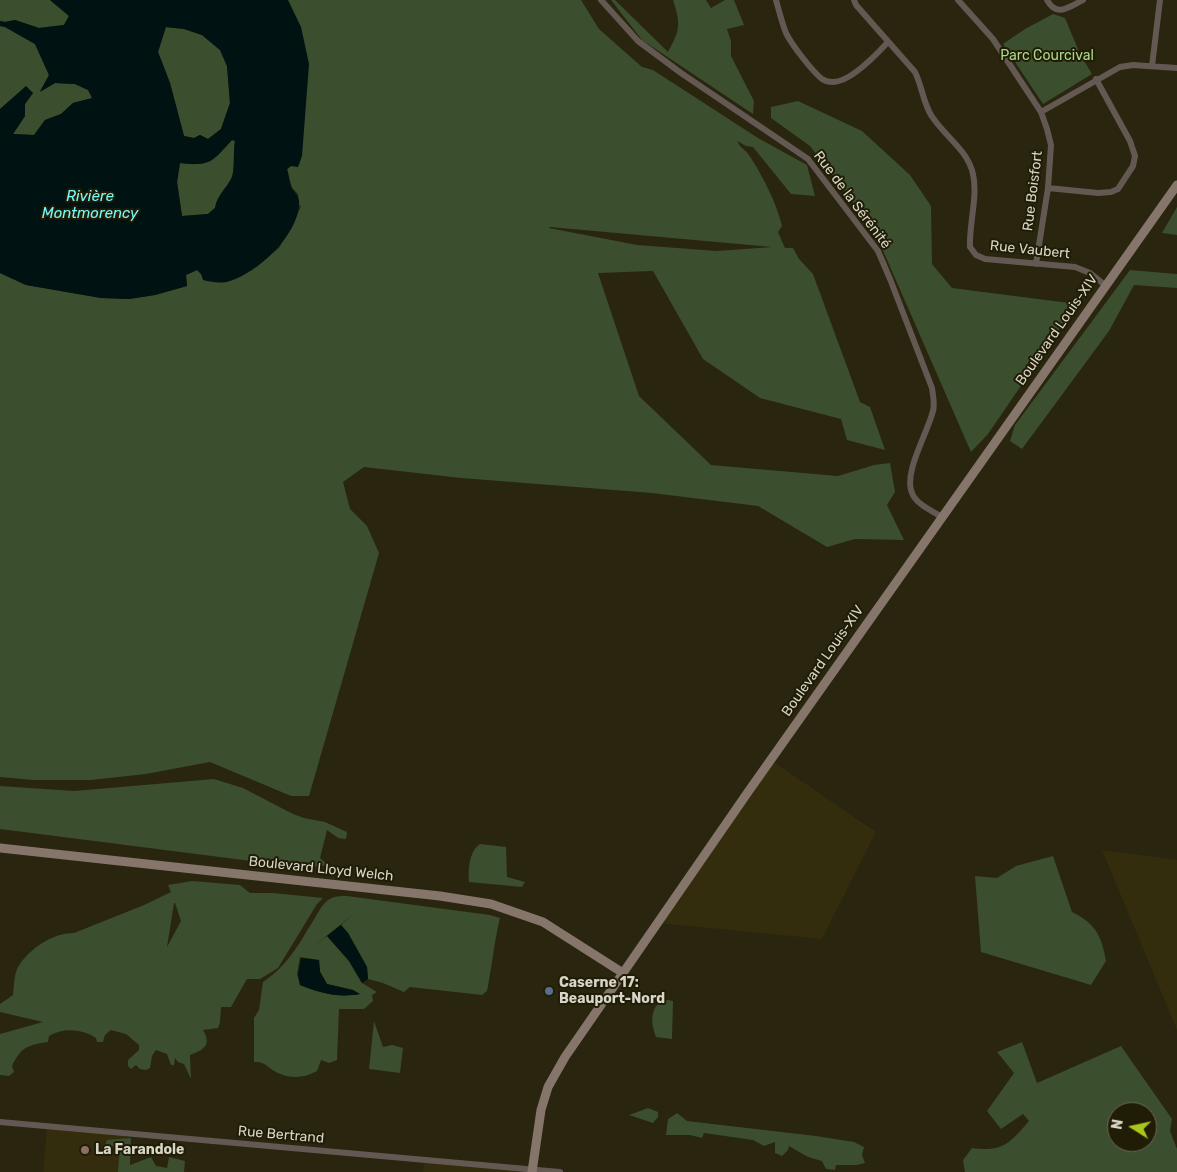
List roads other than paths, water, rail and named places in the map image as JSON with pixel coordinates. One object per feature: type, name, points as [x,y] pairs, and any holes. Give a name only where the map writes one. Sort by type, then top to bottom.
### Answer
[{"type":"main road","name":"Boulevard Louis-XIV","points":[[532,1170],[541,1110],[548,1087],[565,1057],[1177,185]]},
{"type":"main road","name":"Boulevard Lloyd Welch","points":[[0,848],[440,896],[492,904],[544,922],[623,973]]},
{"type":"street","name":"Rue de la Sérénité","points":[[601,0],[638,41],[680,73],[808,159],[878,251],[932,388],[934,400],[934,410],[910,478],[912,493],[920,502],[942,518]]},
{"type":"street","points":[[776,0],[787,34],[799,52],[822,79],[829,82],[844,80],[876,55],[888,42]]},
{"type":"street","name":"Rue Vaubert","points":[[854,0],[856,5],[915,72],[921,83],[926,106],[931,116],[968,160],[973,174],[974,186],[970,247],[976,255],[985,259],[1075,267],[1090,273],[1105,285]]},
{"type":"street","name":"Rue Boisfort","points":[[958,0],[993,39],[1041,112],[1051,145],[1048,188],[1036,264]]},
{"type":"street","points":[[1047,0],[1051,7],[1062,10],[1083,0]]},
{"type":"street","points":[[1152,66],[1160,0]]},
{"type":"street","points":[[1041,112],[1120,67],[1133,65],[1177,68]]},
{"type":"street","points":[[1048,188],[1098,193],[1111,192],[1118,189],[1133,166],[1135,156],[1130,142],[1096,80]]},
{"type":"street","name":"Rue Bertrand","points":[[0,1122],[560,1172]]},
{"type":"water","name":"Rivière Montmorency","points":[[50,0],[288,0],[301,27],[309,64],[302,156],[298,167],[291,166],[287,169],[290,184],[298,197],[299,205],[297,217],[291,229],[284,240],[264,261],[252,270],[227,282],[220,283],[203,280],[197,270],[186,275],[187,286],[155,295],[129,299],[101,298],[26,285],[0,273],[0,109],[26,86],[33,93],[25,104],[25,116],[13,134],[34,135],[45,120],[61,114],[73,103],[92,98],[88,90],[75,84],[55,83],[40,92],[49,75],[35,44],[0,26],[0,21],[15,20],[39,28],[64,25],[69,16]],"holes":[[[166,27],[184,29],[202,35],[220,50],[227,66],[230,103],[221,129],[208,139],[200,135],[194,138],[184,136],[170,83],[158,52]],[[232,140],[235,141],[232,177],[218,199],[215,208],[208,214],[182,216],[177,182],[180,163],[198,164],[210,161]]]},
{"type":"water","points":[[341,925],[348,933],[367,967],[368,979],[362,983],[349,961],[327,936]]},
{"type":"water","points":[[301,958],[319,960],[320,972],[327,984],[353,990],[360,994],[330,994],[300,985],[298,974]]},
{"type":"place","name":"Caserne 17: Beauport-Nord","points":[[549,991]]},
{"type":"place","name":"La Farandole","points":[[85,1150]]},
{"type":"park label","name":"Parc Courcival","points":[[1047,56]]}]
